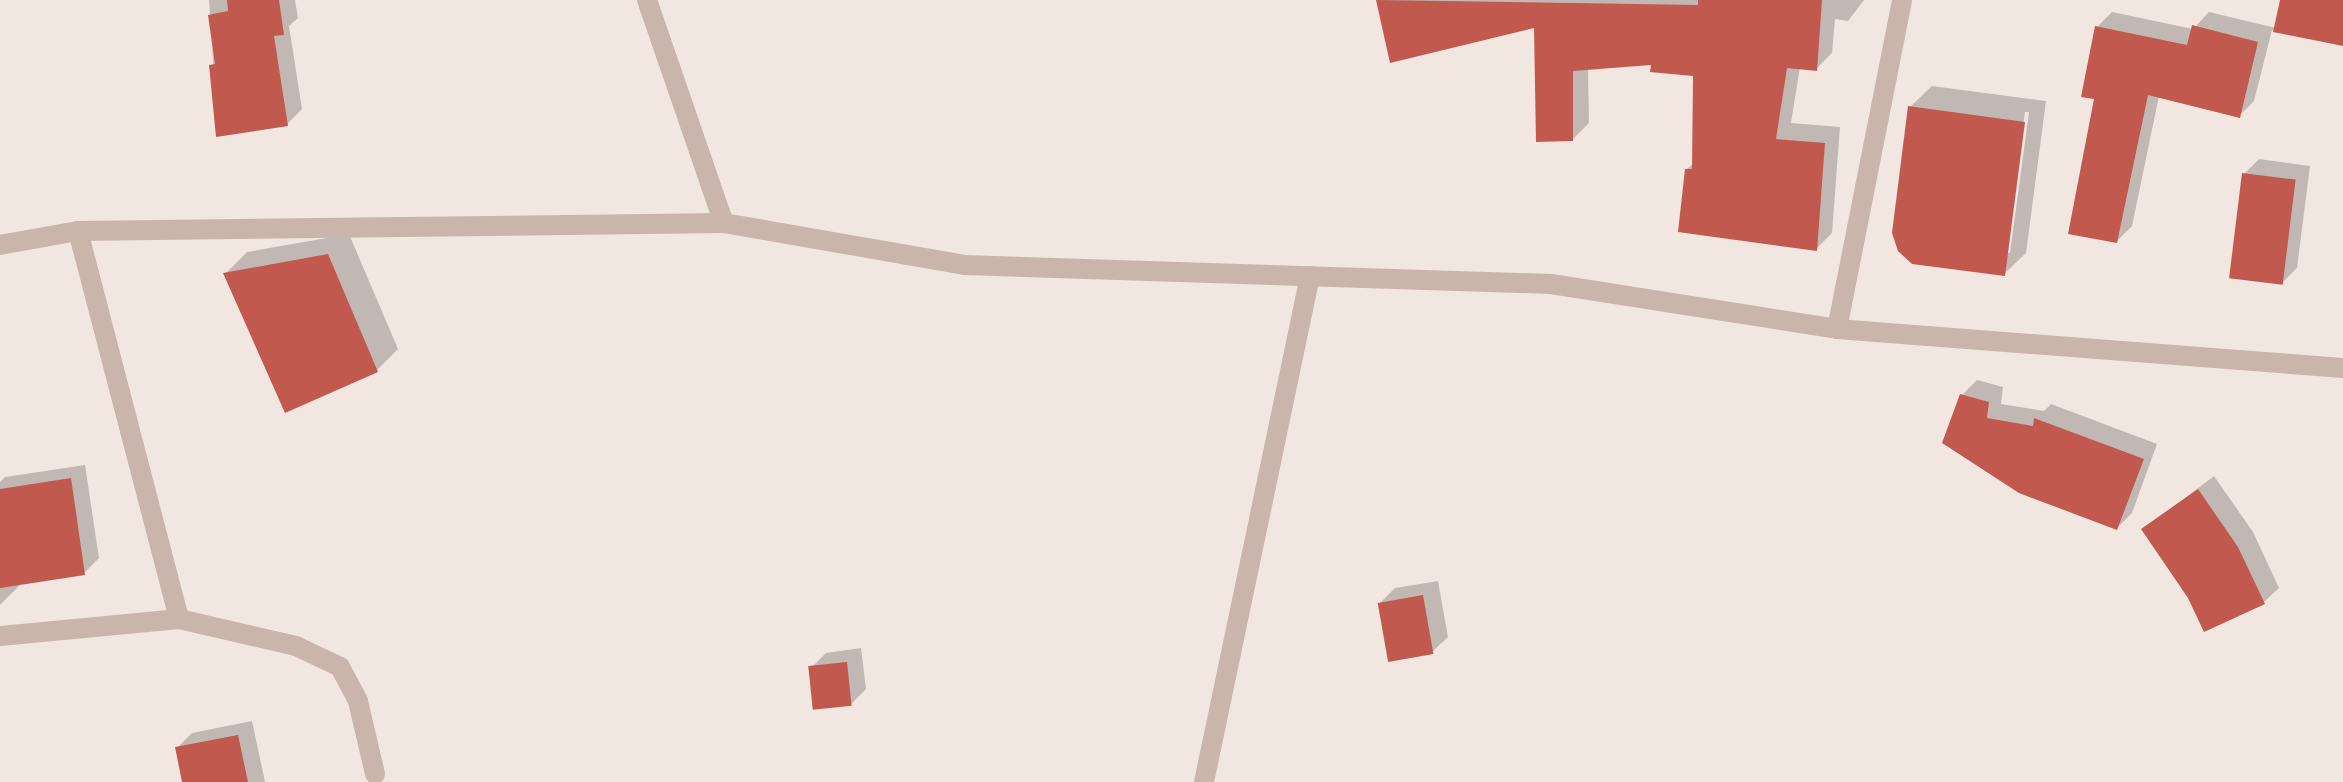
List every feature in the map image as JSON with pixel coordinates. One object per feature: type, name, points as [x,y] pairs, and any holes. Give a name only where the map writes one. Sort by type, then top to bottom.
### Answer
[{"type":"street","points":[[647,0],[724,223]]},
{"type":"street","points":[[1837,329],[1902,0]]},
{"type":"street","points":[[0,245],[78,231],[724,223],[964,265],[1551,284],[1837,329],[2342,372]]},
{"type":"street","points":[[78,231],[179,619]]},
{"type":"street","points":[[1204,782],[1310,276]]},
{"type":"street","points":[[0,636],[179,619],[296,646],[340,667],[358,701],[375,774]]},
{"type":"building","points":[[227,0],[279,0],[284,35],[274,36],[288,126],[216,137],[209,65],[215,64],[208,15],[228,11]]},
{"type":"building","points":[[1376,0],[1698,5],[1698,0],[1822,0],[1817,71],[1787,68],[1776,139],[1825,143],[1817,251],[1678,232],[1685,169],[1692,169],[1693,76],[1650,72],[1651,65],[1573,71],[1573,141],[1536,142],[1534,28],[1390,63]]},
{"type":"building","points":[[2280,0],[2343,0],[2343,46],[2273,32]]},
{"type":"building","points":[[2192,25],[2258,42],[2240,118],[2148,95],[2117,243],[2068,234],[2094,99],[2081,97],[2095,26],[2187,45]]},
{"type":"building","points":[[1908,106],[2025,122],[2005,276],[1912,264],[1898,251],[1892,233]]},
{"type":"building","points":[[2242,173],[2296,180],[2283,285],[2229,278]]},
{"type":"building","points":[[328,254],[378,372],[285,413],[223,273]]},
{"type":"building","points":[[1960,394],[1989,402],[1987,418],[2033,426],[2034,418],[2144,459],[2117,530],[2019,493],[1942,443]]},
{"type":"building","points":[[71,478],[85,575],[0,588],[0,489]]},
{"type":"building","points":[[2198,489],[2238,547],[2265,604],[2204,632],[2188,598],[2141,529]]},
{"type":"building","points":[[1423,595],[1433,654],[1388,662],[1378,603]]},
{"type":"building","points":[[847,662],[852,706],[813,710],[808,666]]},
{"type":"building","points":[[238,735],[248,782],[182,782],[175,747]]}]
